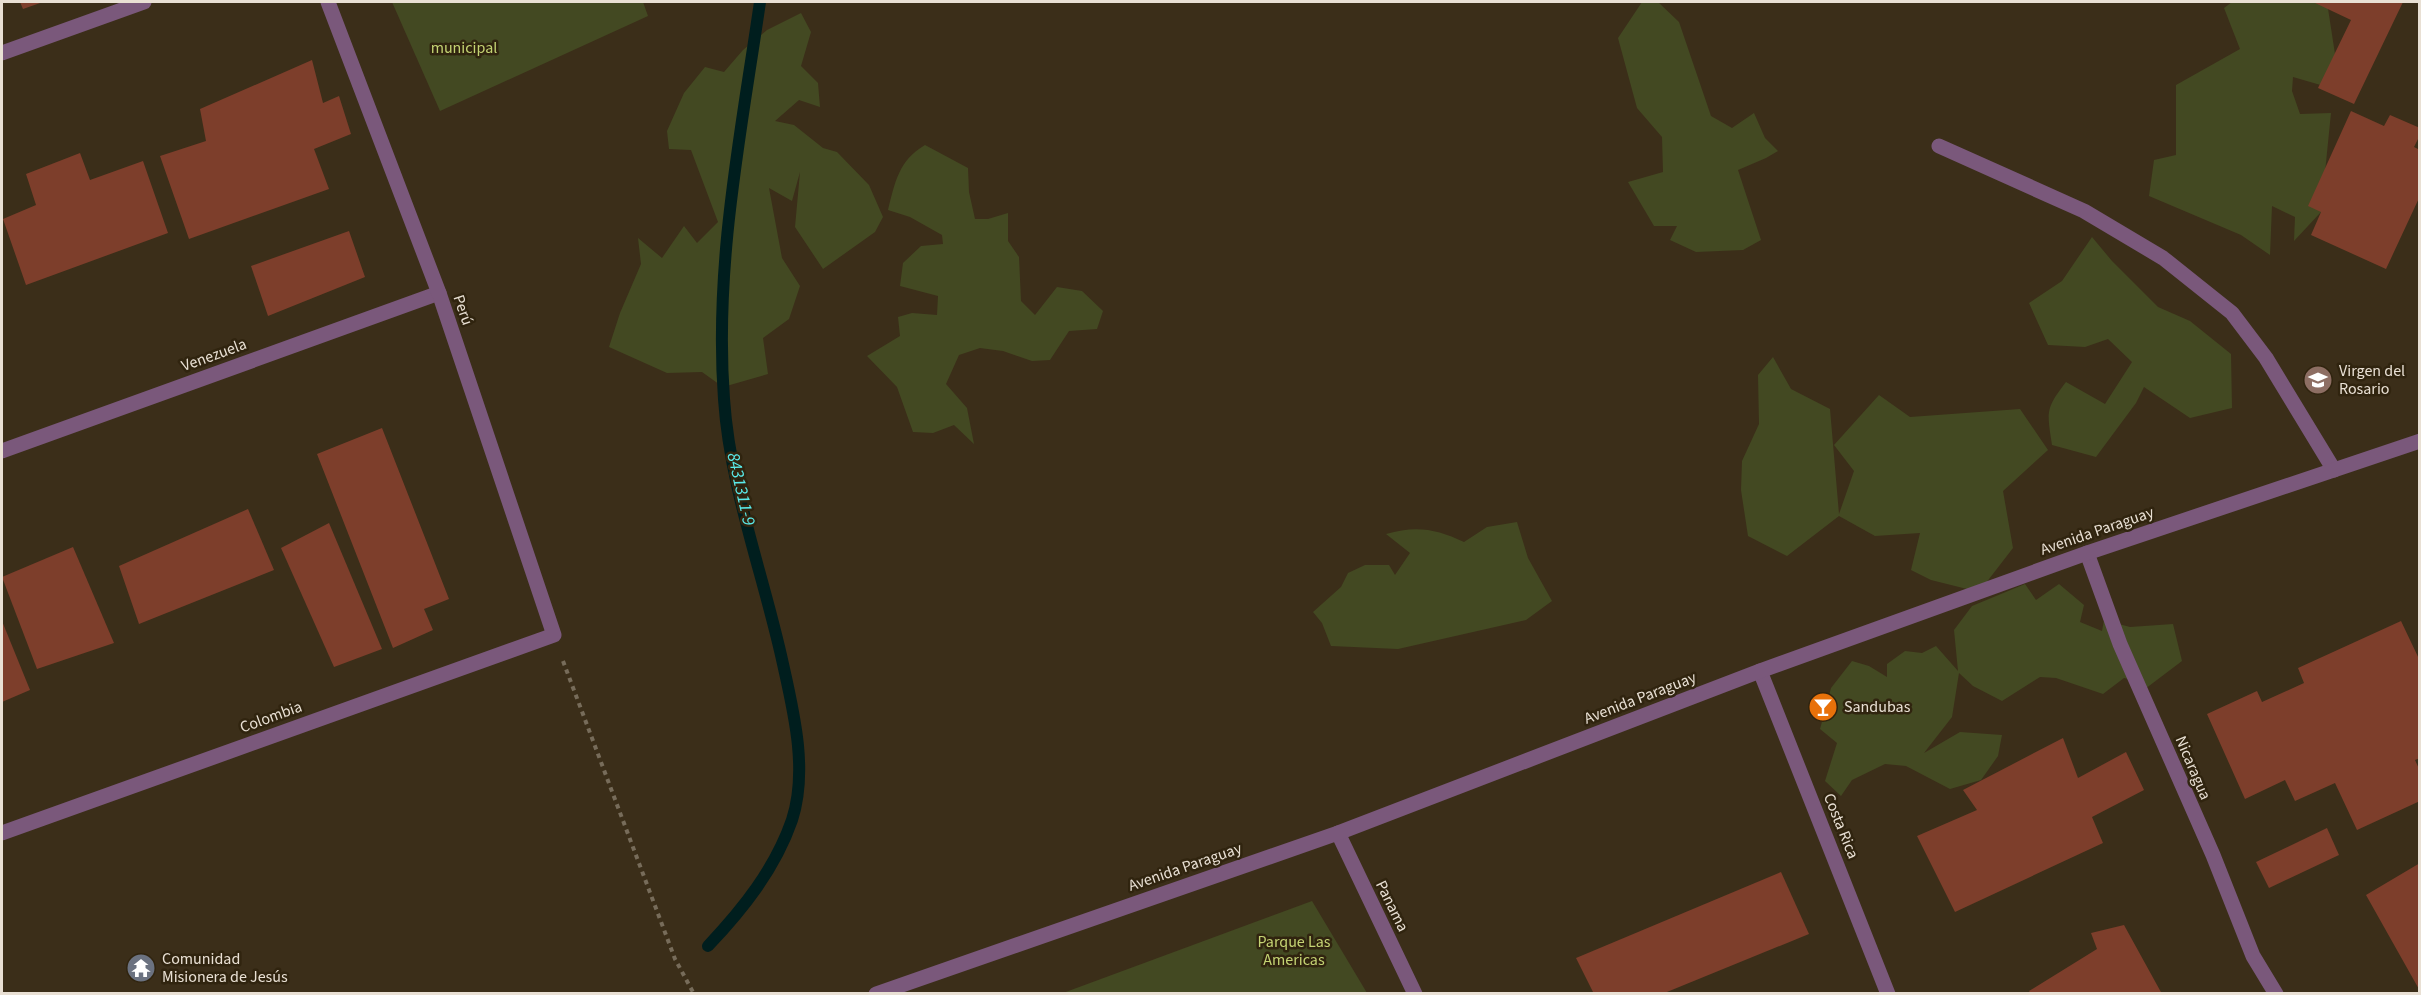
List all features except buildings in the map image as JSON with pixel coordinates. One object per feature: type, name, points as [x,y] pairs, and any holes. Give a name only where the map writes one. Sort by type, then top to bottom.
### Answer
[{"type":"street","points":[[2,53],[144,2]]},
{"type":"street","name":"Perú","points":[[328,2],[439,293],[554,635]]},
{"type":"street","points":[[1939,146],[2084,211],[2163,258],[2232,313],[2266,358],[2334,470]]},
{"type":"street","name":"Venezuela","points":[[2,451],[439,293]]},
{"type":"street","name":"Avenida Paraguay","points":[[876,993],[1338,833],[1760,671],[2087,553],[2334,470],[2418,447]]},
{"type":"street","name":"Nicaragua","points":[[2087,553],[2120,644],[2213,855],[2253,956],[2276,993]]},
{"type":"street","name":"Colombia","points":[[2,833],[554,635]]},
{"type":"street","name":"Costa Rica","points":[[1760,671],[1888,993]]},
{"type":"street","name":"Panama","points":[[1338,833],[1415,993]]},
{"type":"path","points":[[554,635],[675,959],[694,993]]},
{"type":"green space","name":"municipal","points":[[392,2],[643,2],[648,16],[440,111]]},
{"type":"green space","points":[[1642,2],[1658,2],[1679,22],[1711,116],[1732,128],[1754,113],[1765,138],[1778,151],[1738,170],[1761,240],[1743,250],[1696,252],[1670,240],[1677,226],[1654,226],[1628,182],[1663,172],[1662,137],[1637,108],[1618,38]]},
{"type":"green space","points":[[2232,2],[2327,2],[2335,54],[2324,86],[2293,77],[2292,91],[2300,114],[2331,113],[2321,212],[2294,241],[2295,217],[2272,206],[2270,255],[2241,235],[2149,196],[2154,160],[2176,155],[2176,85],[2240,49],[2224,8]]},
{"type":"green space","points":[[801,13],[811,32],[801,66],[818,83],[820,107],[799,100],[775,121],[794,125],[823,148],[837,152],[869,185],[883,217],[875,232],[823,269],[795,227],[800,172],[792,201],[769,188],[782,258],[800,286],[789,319],[763,338],[768,374],[723,387],[702,372],[667,373],[609,347],[620,313],[641,264],[638,238],[662,258],[684,226],[697,243],[718,222],[691,150],[669,149],[667,131],[684,93],[705,67],[724,72],[743,50],[767,30]]},
{"type":"green space","points":[[925,145],[968,168],[969,192],[975,219],[988,219],[1008,213],[1008,241],[1019,257],[1021,301],[1035,315],[1057,287],[1082,291],[1103,311],[1097,329],[1069,331],[1050,360],[1032,361],[1003,351],[980,348],[959,355],[946,384],[967,408],[974,444],[954,425],[933,433],[913,432],[897,387],[867,356],[900,336],[898,317],[912,313],[937,315],[938,296],[900,286],[903,263],[921,246],[943,244],[942,235],[910,217],[888,210],[899,173],[909,158]]},
{"type":"green space","points":[[2092,237],[2112,261],[2158,307],[2190,321],[2231,354],[2232,408],[2190,418],[2144,387],[2136,403],[2096,457],[2052,445],[2049,411],[2066,382],[2105,404],[2132,362],[2108,339],[2085,347],[2048,345],[2029,303],[2062,281]]},
{"type":"green space","points":[[1773,357],[1791,389],[1830,409],[1839,514],[1854,471],[1834,445],[1879,395],[1910,417],[2020,409],[2048,450],[2003,491],[2013,548],[1979,592],[1931,580],[1911,570],[1920,533],[1875,536],[1839,516],[1787,556],[1748,536],[1741,490],[1742,461],[1759,424],[1758,375]]},
{"type":"green space","points":[[1517,522],[1528,558],[1552,601],[1526,620],[1398,649],[1331,646],[1322,623],[1313,612],[1341,587],[1348,573],[1365,565],[1389,565],[1395,575],[1410,553],[1386,534],[1417,529],[1435,531],[1464,542],[1487,527]]},
{"type":"green space","points":[[2025,584],[2036,600],[2059,584],[2084,605],[2080,622],[2102,631],[2104,620],[2130,627],[2173,624],[2182,661],[2145,689],[2136,681],[2124,678],[2103,694],[2056,678],[2040,677],[2002,701],[1973,686],[1959,673],[1952,717],[1924,753],[1960,732],[2002,735],[1998,756],[1981,780],[1950,789],[1906,766],[1885,764],[1852,780],[1841,796],[1825,781],[1837,743],[1820,729],[1831,688],[1852,661],[1869,666],[1887,677],[1887,664],[1905,651],[1922,653],[1936,646],[1958,671],[1954,630],[1972,606]]},
{"type":"green space","name":"Parque Las Americas","points":[[1312,901],[1367,993],[1063,993]]},
{"type":"waterway","name":"8431311-9","points":[[708,946],[757,888],[777,855],[792,820],[799,782],[795,722],[775,631],[740,499],[727,433],[724,399],[722,349],[726,249],[731,199],[760,2]]},
{"type":"place","name":"Virgen del Rosario","points":[[2318,380]]},
{"type":"place","name":"Sandubas","points":[[1823,707]]},
{"type":"place","name":"Comunidad Misionera de Jesús","points":[[141,968]]}]
